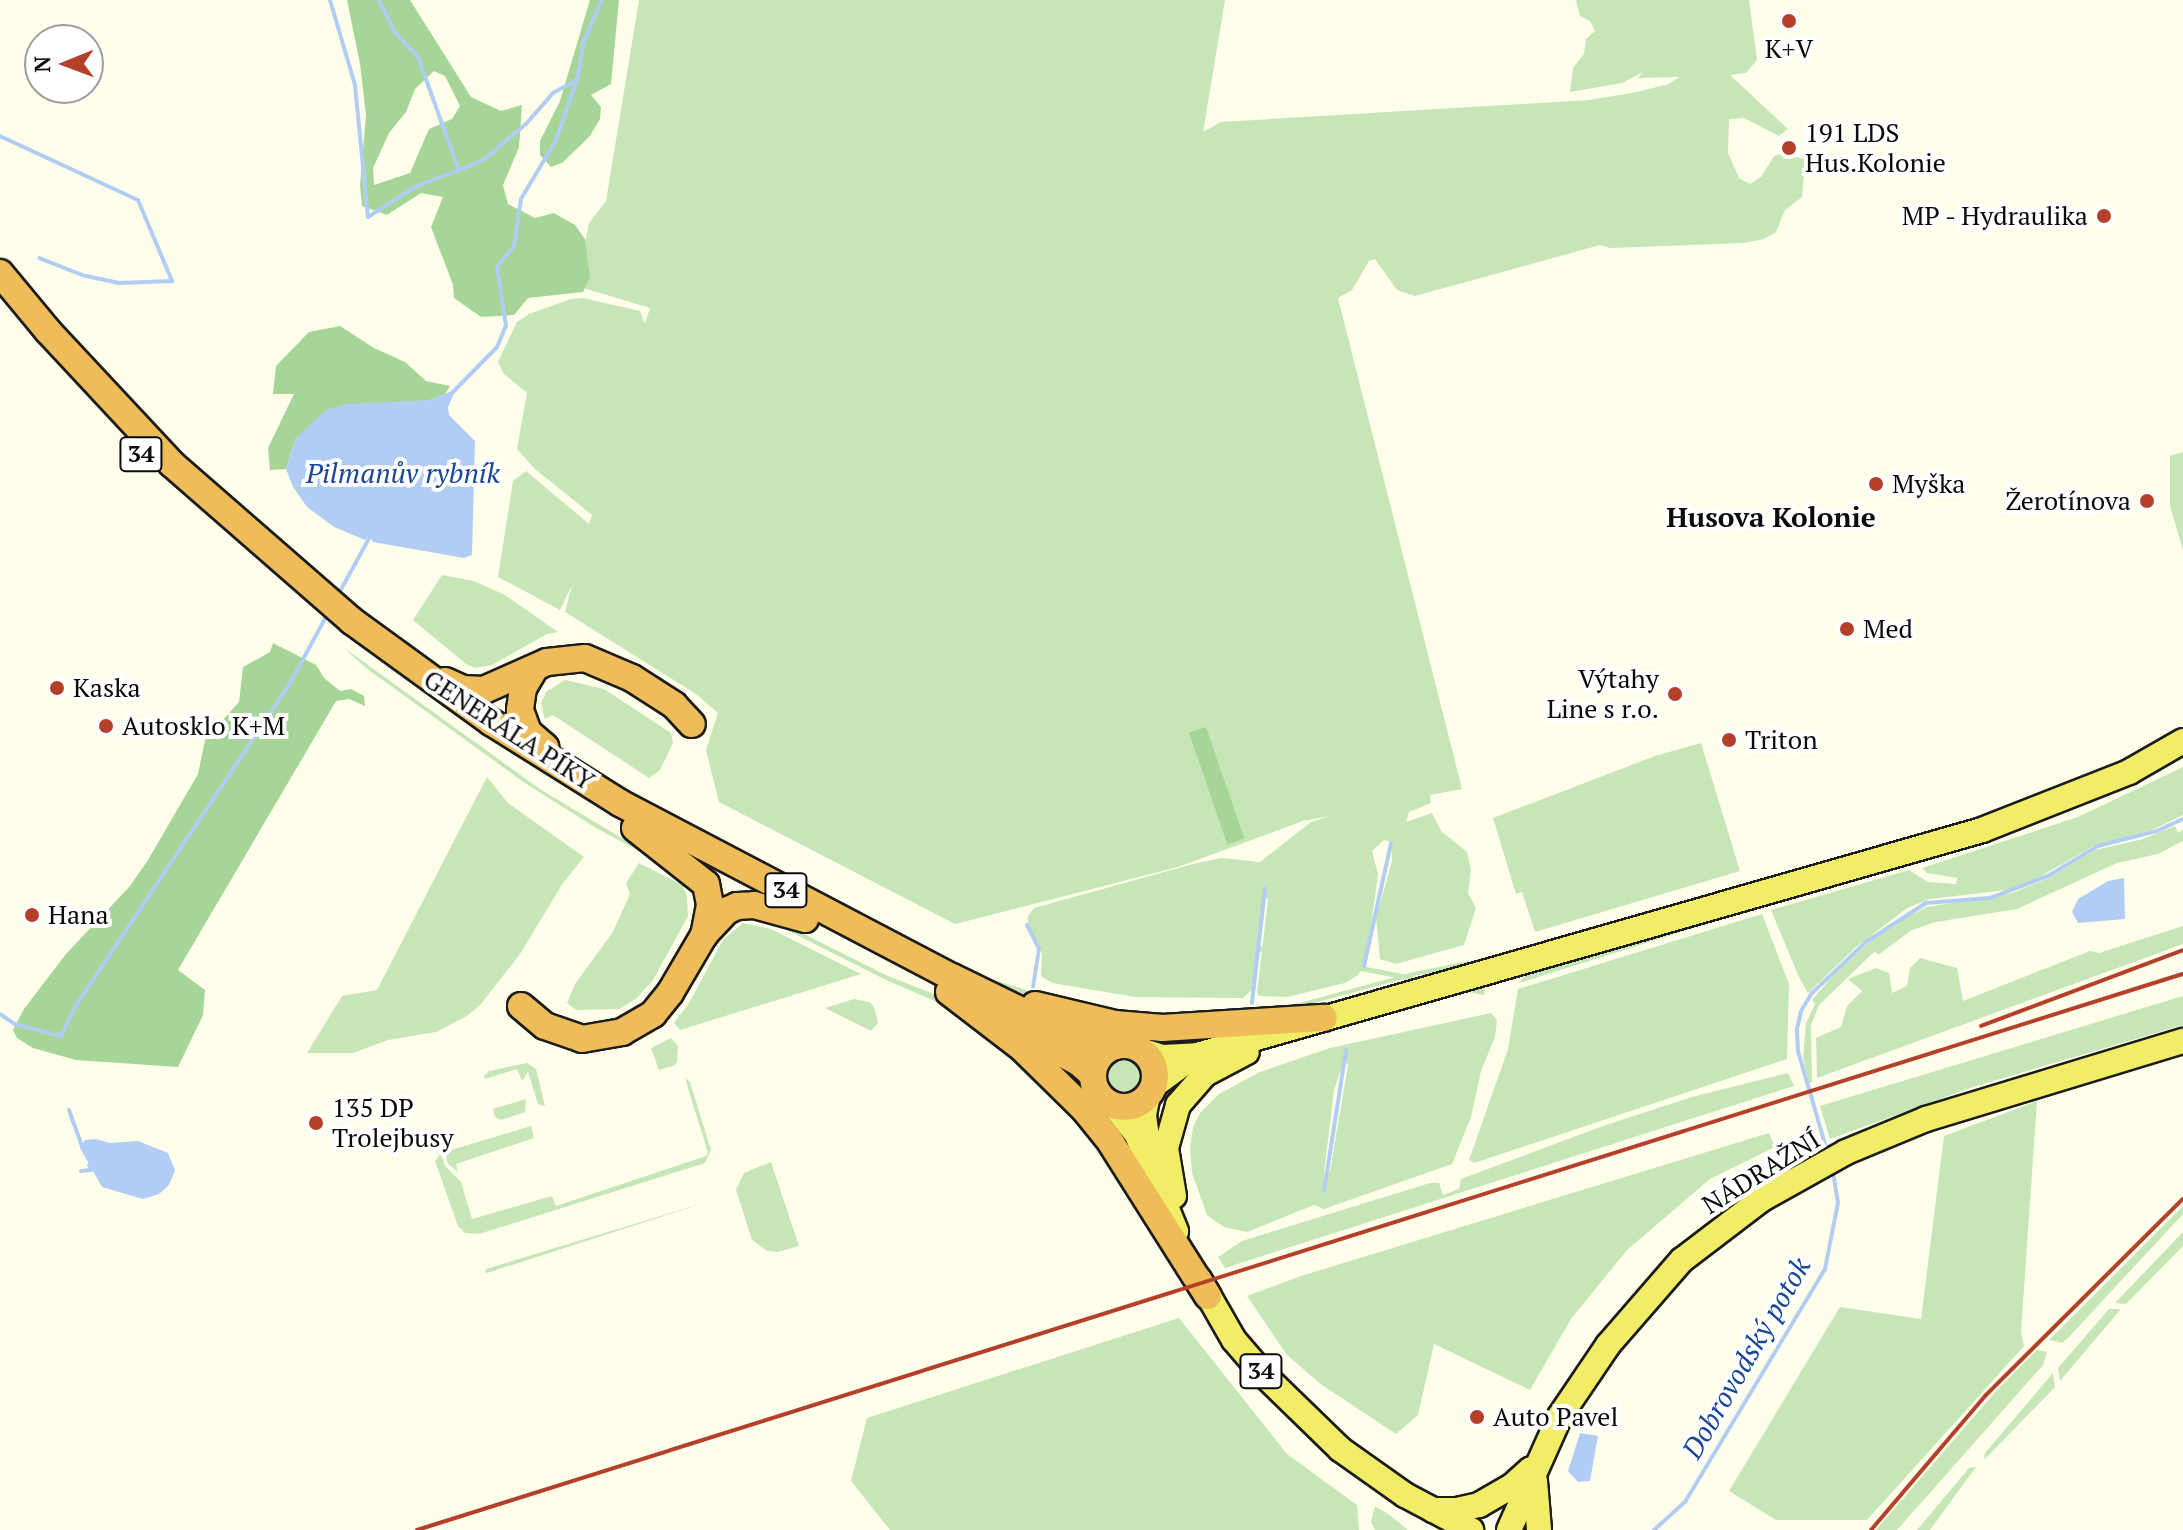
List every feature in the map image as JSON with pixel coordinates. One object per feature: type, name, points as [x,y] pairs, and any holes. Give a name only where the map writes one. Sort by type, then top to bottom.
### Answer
[{"type":"highway","name":"GENERÁLA PÍKY","points":[[0,273],[98,387],[302,590]]},
{"type":"highway","name":"GENERÁLA PÍKY","points":[[0,297],[97,410],[153,465],[347,628],[481,734],[635,828],[805,919],[1081,1040],[1115,1046]]},
{"type":"highway","name":"GENERÁLA PÍKY","points":[[347,628],[413,667],[491,722],[586,782],[951,985],[1078,1062],[1092,1074]]},
{"type":"highway","points":[[413,667],[472,691],[493,688],[535,668],[572,657],[609,665],[674,705],[692,724]]},
{"type":"highway","points":[[535,668],[520,696],[523,723],[536,739],[586,782]]},
{"type":"highway","points":[[635,828],[706,884],[710,905],[704,935]]},
{"type":"highway","points":[[521,1006],[545,1026],[582,1039],[622,1032],[653,1014],[670,993],[704,935],[726,911],[744,905],[805,919]]},
{"type":"highway","points":[[951,985],[1115,1024],[1192,1027],[1324,1018]]},
{"type":"highway","name":"34","points":[[951,985],[1085,1110],[1108,1138],[1208,1296]]},
{"type":"highway","name":"34","points":[[1115,1046],[1125,1044],[1143,1051],[1154,1066],[1151,1091]]},
{"type":"highway","points":[[1092,1074],[1099,1056],[1115,1046]]},
{"type":"highway","name":"34","points":[[1092,1074],[1098,1093],[1113,1105]]},
{"type":"highway","points":[[1113,1105],[1132,1106],[1151,1091]]},
{"type":"main road","points":[[1143,1051],[1163,1057],[1197,1055],[1982,830],[2129,772],[2183,741]]},
{"type":"main road","points":[[1208,1296],[1171,1187],[1166,1148],[1171,1119],[1188,1089],[1205,1074],[1227,1060],[1324,1018]]},
{"type":"main road","name":"NÁDRAŽNÍ","points":[[1509,1530],[1560,1416],[1600,1357],[1659,1284],[1693,1250],[1762,1199],[1846,1152],[1926,1119],[2183,1041]]},
{"type":"main road","points":[[1151,1091],[1197,1055]]},
{"type":"main road","name":"34","points":[[1151,1091],[1144,1123],[1159,1189]]},
{"type":"main road","name":"34","points":[[1113,1105],[1137,1135],[1208,1296],[1234,1340],[1265,1376],[1340,1449],[1405,1495],[1471,1530]]},
{"type":"main road","points":[[1430,1510],[1457,1510],[1488,1501],[1512,1486],[1537,1462]]},
{"type":"main road","points":[[1537,1462],[1534,1494],[1539,1530]]},
{"type":"main road","points":[[1430,1510],[1447,1530]]},
{"type":"green space","points":[[347,0],[410,0],[471,97],[501,111],[522,105],[519,147],[503,185],[508,204],[535,218],[554,213],[575,225],[585,239],[590,277],[583,292],[528,298],[514,315],[481,317],[454,298],[453,285],[431,227],[443,197],[421,193],[387,215],[362,206],[360,185],[366,115]],"holes":[[[434,71],[445,76],[460,106],[452,119],[429,129],[410,173],[374,185],[373,168],[389,133],[406,112],[415,89]]]},
{"type":"green space","points":[[590,0],[619,0],[611,84],[591,95],[601,107],[600,119],[590,136],[562,163],[551,167],[540,155],[540,141],[560,101]]},
{"type":"green space","points":[[639,0],[1225,0],[1203,132],[1221,122],[1589,100],[1637,92],[1669,84],[1679,77],[1638,78],[1643,72],[1622,83],[1570,92],[1573,68],[1584,54],[1586,39],[1595,31],[1590,21],[1580,16],[1576,0],[1749,0],[1757,60],[1746,73],[1730,75],[1788,129],[1779,136],[1744,118],[1729,119],[1728,153],[1739,178],[1750,184],[1761,177],[1774,156],[1781,154],[1805,159],[1802,197],[1785,210],[1776,232],[1764,239],[1744,243],[1610,248],[1600,245],[1415,296],[1397,290],[1375,259],[1369,261],[1352,290],[1338,298],[1462,789],[1430,795],[1431,803],[1409,812],[1406,822],[1432,813],[1441,831],[1467,852],[1471,870],[1468,893],[1476,908],[1464,945],[1396,964],[1380,959],[1376,918],[1392,861],[1391,842],[1384,840],[1372,851],[1378,874],[1366,963],[1358,975],[1345,983],[1287,997],[1259,996],[1268,900],[1264,896],[1254,988],[1243,998],[1135,997],[1052,983],[1041,976],[1042,953],[1028,928],[1028,916],[1034,908],[1221,858],[1260,862],[1311,822],[1330,816],[1303,821],[1178,867],[955,924],[719,802],[706,750],[718,713],[696,694],[565,612],[572,585],[560,610],[498,577],[513,481],[526,471],[589,524],[592,515],[535,469],[517,449],[527,393],[504,374],[498,362],[517,322],[529,314],[571,299],[583,298],[640,311],[645,324],[650,308],[577,286],[589,223],[606,201]]},
{"type":"green space","points":[[340,326],[374,348],[405,362],[426,381],[450,386],[445,394],[430,400],[404,402],[296,438],[286,469],[270,470],[268,448],[294,394],[273,394],[276,366],[309,332]]},
{"type":"green space","points":[[2183,452],[2183,550],[2170,506],[2170,456]]},
{"type":"green space","points":[[442,575],[474,581],[505,595],[558,632],[547,634],[492,665],[475,668],[466,664],[413,620]]},
{"type":"green space","points":[[273,643],[316,665],[324,678],[340,691],[351,689],[364,696],[365,706],[349,699],[336,701],[178,970],[205,990],[203,1015],[178,1067],[76,1060],[33,1048],[17,1038],[13,1030],[24,1009],[66,954],[130,886],[148,860],[198,774],[205,740],[239,702],[243,667],[270,652]]},
{"type":"green space","points":[[343,647],[540,789],[683,875],[596,828],[525,783],[366,668]]},
{"type":"green space","points":[[565,680],[604,689],[671,733],[673,743],[660,770],[649,778],[553,715],[545,719],[541,703],[546,692]]},
{"type":"green space","points":[[535,722],[551,739],[635,795],[717,843],[967,971],[1076,1006],[1048,1002],[967,975],[632,799],[540,737]]},
{"type":"green space","points":[[1206,727],[1244,839],[1227,844],[1189,733]]},
{"type":"green space","points":[[1701,743],[1740,871],[1535,932],[1522,892],[1516,894],[1493,818],[1655,756]]},
{"type":"green space","points":[[2183,767],[2183,815],[2152,830],[2092,847],[2036,879],[2007,890],[1930,899],[1907,908],[1855,948],[1808,993],[1771,910],[1909,870],[1928,882],[1956,884],[1957,878],[1927,873],[1922,868],[2078,817]]},
{"type":"green space","points":[[487,777],[508,803],[584,857],[563,883],[520,954],[481,1004],[467,1016],[436,1032],[388,1040],[353,1053],[307,1053],[342,996],[377,990]]},
{"type":"green space","points":[[2175,826],[2178,833],[2183,830],[2183,841],[2158,854],[2117,863],[2017,909],[1936,922],[1912,930],[1878,955],[1875,951],[1819,1005],[1811,1025],[1812,1082],[1809,1083],[1803,1058],[1806,1023],[1815,1004],[1812,1000],[1839,969],[1888,926],[1927,907],[2012,893],[2049,878],[2095,850],[2143,839]]},
{"type":"green space","points":[[639,863],[682,885],[687,895],[688,916],[653,980],[636,999],[619,1009],[576,1010],[567,1003],[575,984],[613,932],[630,894],[626,883]]},
{"type":"green space","points":[[1907,864],[1519,983],[1525,976],[1580,959]]},
{"type":"green space","points":[[762,913],[888,976],[944,998],[960,1012],[886,980],[761,917]]},
{"type":"green space","points":[[1762,914],[1789,984],[1787,1059],[1474,1163],[1469,1160],[1508,1049],[1518,989]]},
{"type":"green space","points":[[743,923],[771,929],[861,974],[680,1030],[674,1023],[689,1003],[723,940]]},
{"type":"green space","points":[[2183,926],[2183,944],[1817,1078],[1816,1038],[1841,1027],[1847,1006],[1862,991],[1848,979],[1876,968],[1889,973],[1892,993],[1907,986],[1910,968],[1920,958],[1957,968],[1963,1001],[2090,951],[2099,953]]},
{"type":"green space","points":[[1237,942],[1485,990],[1484,995],[1236,947]]},
{"type":"green space","points":[[1470,961],[1475,964],[1414,976],[1277,1013],[1281,1008],[1414,972]]},
{"type":"green space","points":[[2183,996],[2183,1025],[1973,1087],[1830,1139],[1820,1106]]},
{"type":"green space","points":[[854,999],[869,1002],[874,1007],[878,1023],[871,1031],[825,1008]]},
{"type":"green space","points":[[1491,1013],[1497,1020],[1495,1037],[1481,1071],[1471,1117],[1452,1164],[1324,1209],[1314,1205],[1247,1232],[1224,1227],[1207,1215],[1192,1173],[1190,1148],[1193,1127],[1200,1113],[1219,1094],[1260,1072],[1330,1048]],"holes":[[[1344,1061],[1348,1065],[1330,1171],[1324,1173],[1334,1090]]]},
{"type":"green space","points":[[671,1038],[678,1046],[677,1061],[675,1065],[659,1070],[651,1048]]},
{"type":"green space","points":[[1124,1054],[1139,1060],[1145,1075],[1139,1090],[1124,1096],[1109,1090],[1103,1075],[1109,1060]]},
{"type":"green space","points":[[527,1063],[536,1069],[545,1106],[538,1104],[528,1072],[522,1081],[517,1069],[485,1079],[489,1071]]},
{"type":"green space","points":[[1788,1073],[1794,1086],[1225,1268],[1218,1257],[1242,1241],[1430,1183],[1439,1183],[1443,1195],[1459,1189],[1461,1179],[1603,1126],[1692,1097]]},
{"type":"green space","points":[[685,1078],[690,1082],[711,1150],[705,1163],[479,1234],[465,1233],[458,1226],[435,1161],[441,1153],[445,1166],[461,1182],[472,1219],[552,1196],[556,1206],[706,1156],[708,1153]]},
{"type":"green space","points":[[526,1099],[525,1112],[501,1120],[495,1117],[493,1109]]},
{"type":"green space","points":[[2037,1101],[2021,1332],[2024,1346],[1867,1520],[1776,1520],[1729,1491],[1840,1307],[1921,1319],[1944,1136]]},
{"type":"green space","points":[[531,1126],[534,1138],[456,1164],[458,1172],[448,1164],[445,1152]]},
{"type":"green space","points":[[1769,1133],[1775,1147],[1710,1179],[1627,1250],[1571,1319],[1530,1390],[1434,1344],[1418,1415],[1396,1434],[1322,1385],[1287,1355],[1247,1296],[1301,1276]]},
{"type":"green space","points":[[771,1162],[799,1246],[778,1252],[767,1251],[752,1240],[736,1190],[744,1173]]},
{"type":"green space","points":[[707,1202],[487,1273],[485,1272],[486,1269]]},
{"type":"green space","points":[[2183,1206],[2183,1214],[2068,1338],[2062,1343],[2049,1340]]},
{"type":"green space","points":[[2183,1232],[2183,1246],[2126,1304],[2115,1303]]},
{"type":"green space","points":[[2109,1309],[2121,1309],[2060,1381],[2058,1368]]},
{"type":"green space","points":[[1179,1318],[1287,1454],[1357,1505],[1359,1530],[890,1530],[851,1481],[867,1418]]},
{"type":"green space","points":[[2037,1350],[2047,1352],[2043,1365],[1897,1530],[1876,1530],[1997,1390]]},
{"type":"green space","points":[[2053,1373],[2055,1387],[1984,1460],[1985,1453]]},
{"type":"green space","points":[[1976,1467],[1930,1530],[1917,1530],[1969,1468]]},
{"type":"green space","points":[[1375,1506],[1408,1530],[1375,1530],[1371,1522]]},
{"type":"water","name":"Pilmanův rybník","points":[[456,389],[448,407],[449,415],[475,441],[472,555],[464,558],[373,542],[369,535],[365,540],[334,527],[307,507],[293,487],[286,469],[296,438],[326,410],[347,404],[430,400]]},
{"type":"water","points":[[2124,878],[2125,919],[2078,923],[2072,912],[2078,899],[2108,881]]},
{"type":"water","points":[[85,1140],[110,1143],[138,1141],[168,1153],[175,1170],[169,1185],[159,1194],[143,1199],[102,1187],[80,1148]]},
{"type":"water","points":[[1580,1433],[1598,1436],[1590,1481],[1578,1482],[1568,1471]]},
{"type":"waterway","points":[[330,0],[355,85],[368,217],[415,187],[482,161],[526,124],[553,93],[576,80]]},
{"type":"waterway","points":[[379,0],[394,31],[418,57],[459,171]]},
{"type":"waterway","points":[[453,392],[497,347],[506,326],[497,267],[514,246],[521,199],[556,140],[577,80],[584,41],[602,0]]},
{"type":"waterway","points":[[0,136],[138,200],[172,281],[119,283],[85,276],[39,258]]},
{"type":"waterway","points":[[338,595],[372,533]]},
{"type":"waterway","points":[[0,1014],[15,1024],[61,1036],[75,1007],[288,687],[328,613]]},
{"type":"waterway","name":"Dobrovodský potok","points":[[1827,1151],[1798,1051],[1797,1029],[1801,1011],[1812,993],[1866,942],[1926,903],[1990,898],[2048,876],[2098,846],[2157,831],[2183,819]]},
{"type":"waterway","points":[[1364,966],[1391,843]]},
{"type":"waterway","points":[[1252,1003],[1265,889]]},
{"type":"waterway","points":[[1027,925],[1039,949],[1033,987]]},
{"type":"waterway","points":[[1324,1191],[1346,1050]]},
{"type":"waterway","points":[[69,1110],[83,1149]]},
{"type":"waterway","points":[[81,1171],[91,1170],[89,1165]]},
{"type":"waterway","name":"Dobrovodský potok","points":[[1654,1530],[1685,1502],[1825,1269],[1838,1203],[1833,1171]]},
{"type":"railway","points":[[1981,1026],[2183,950]]},
{"type":"railway","points":[[417,1530],[2183,974]]},
{"type":"railway","points":[[1871,1530],[1985,1396],[2183,1199]]},
{"type":"place","name":"K+V","points":[[1789,21]]},
{"type":"place","name":"191 LDS Hus.Kolonie","points":[[1789,148]]},
{"type":"place","name":"MP - Hydraulika","points":[[2104,216]]},
{"type":"place","name":"Myška","points":[[1876,484]]},
{"type":"place","name":"Žerotínova","points":[[2147,501]]},
{"type":"place","name":"Med","points":[[1847,629]]},
{"type":"place","name":"Kaska","points":[[57,688]]},
{"type":"place","name":"Výtahy Line s r.o.","points":[[1675,694]]},
{"type":"place","name":"Autosklo K+M","points":[[106,726]]},
{"type":"place","name":"Triton","points":[[1729,740]]},
{"type":"place","name":"Hana","points":[[32,915]]},
{"type":"place","name":"135 DP Trolejbusy","points":[[316,1123]]},
{"type":"place","name":"Auto Pavel","points":[[1477,1417]]},
{"type":"district","name":"Husova Kolonie","points":[[1771,517]]}]
